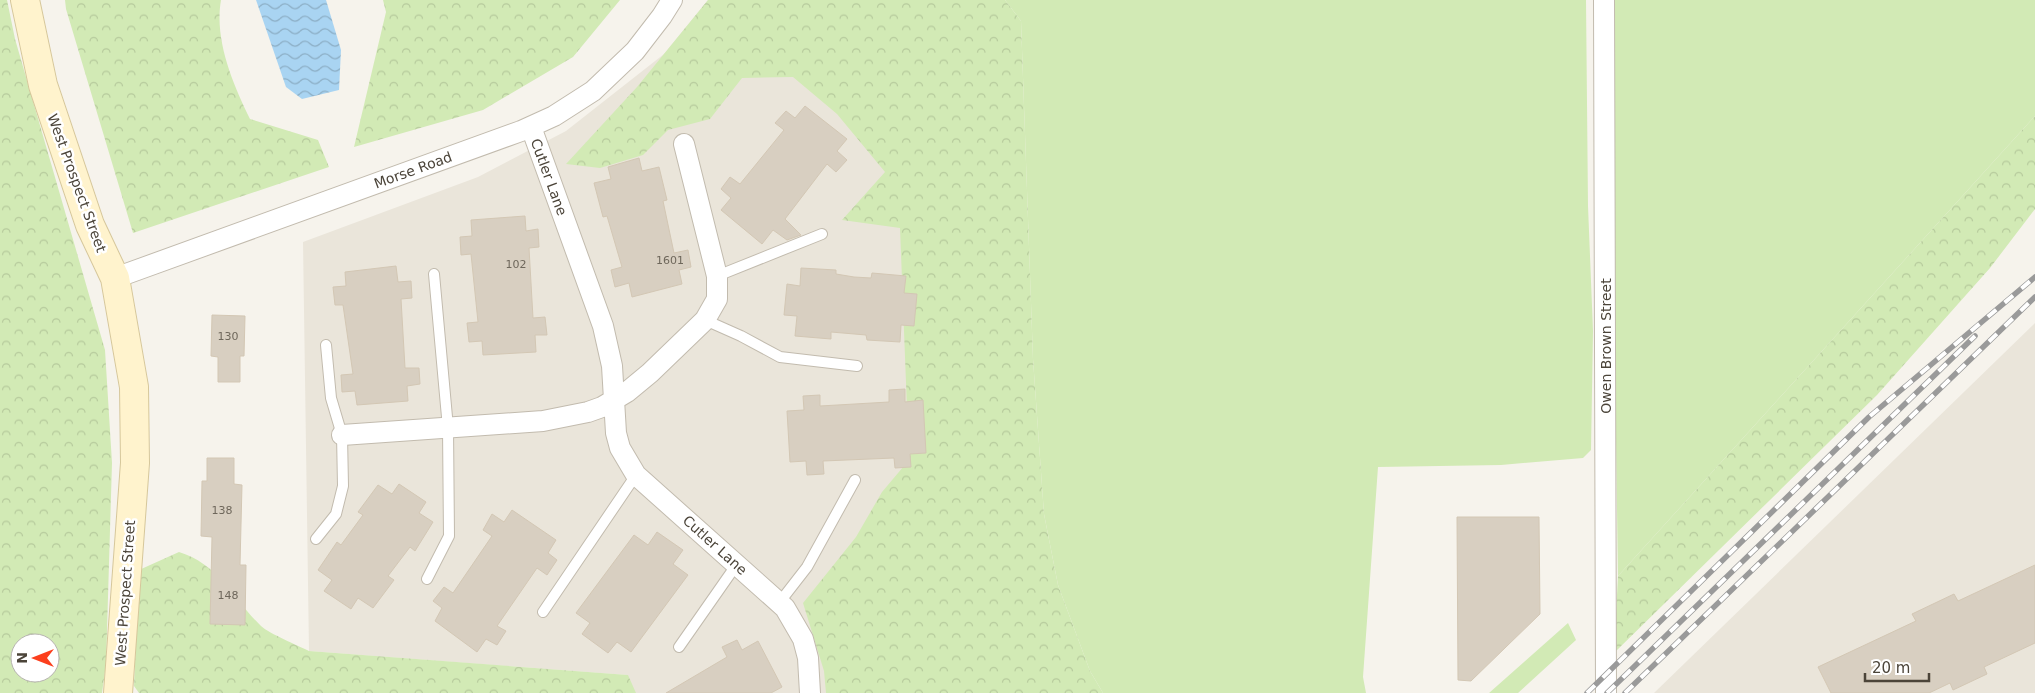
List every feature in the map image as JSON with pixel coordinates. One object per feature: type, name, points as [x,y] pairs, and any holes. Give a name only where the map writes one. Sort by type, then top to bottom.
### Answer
[{"type":"street","name":"West Prospect Street","points":[[25,0],[43,84],[90,225],[115,278],[134,387],[136,463],[118,693]]},
{"type":"street","name":"Morse Road","points":[[115,278],[554,116],[593,91],[635,51],[672,0]]},
{"type":"street","name":"Owen Brown Street","points":[[1604,0],[1606,693]]},
{"type":"street","name":"Cutler Lane","points":[[531,126],[603,326],[612,366],[616,433],[620,448],[636,475],[779,603],[794,622],[804,639],[808,658],[810,693]]},
{"type":"street","points":[[342,435],[543,421],[588,412],[614,401],[650,373],[705,320],[717,299],[717,276],[684,144]]},
{"type":"lane","points":[[717,276],[822,234]]},
{"type":"lane","points":[[428,579],[449,536],[448,428],[434,274]]},
{"type":"lane","points":[[705,320],[741,336],[780,357],[857,366]]},
{"type":"lane","points":[[316,539],[336,514],[343,486],[342,435],[331,398],[326,345]]},
{"type":"lane","points":[[543,612],[636,475]]},
{"type":"lane","points":[[779,603],[807,567],[855,480]]},
{"type":"lane","points":[[679,647],[737,564]]},
{"type":"shaded area","points":[[708,0],[947,181],[971,693],[628,693],[627,675],[309,651],[303,242],[478,177],[566,131],[664,54]]},
{"type":"shaded area","points":[[2035,323],[2035,693],[1654,693]]},
{"type":"green space","points":[[0,0],[7,0],[15,39],[105,350],[112,463],[106,664],[102,693],[0,693]]},
{"type":"green space","points":[[65,0],[221,0],[220,31],[226,61],[250,119],[318,140],[329,167],[133,233],[66,9]]},
{"type":"green space","points":[[383,0],[620,0],[573,57],[483,110],[354,147],[386,12]]},
{"type":"green space","points":[[708,0],[1005,0],[1021,21],[1033,359],[1044,514],[1058,585],[1090,671],[1103,693],[826,693],[824,671],[803,603],[856,537],[882,492],[909,460],[900,228],[842,220],[885,172],[837,114],[793,77],[742,78],[710,119],[668,130],[643,155],[600,168],[566,164],[637,87]]},
{"type":"green space","points":[[1005,0],[1586,0],[1588,206],[1593,331],[1591,450],[1583,458],[1501,465],[1378,467],[1363,677],[1366,693],[1103,693],[1090,671],[1058,585],[1044,514],[1033,359],[1021,21]]},
{"type":"green space","points":[[1612,0],[2035,0],[2035,116],[1618,576],[1613,238]]},
{"type":"green space","points":[[2035,116],[2035,209],[1990,268],[1877,395],[1614,653],[1618,576]]},
{"type":"green space","points":[[179,552],[205,565],[215,574],[261,626],[309,651],[628,675],[636,693],[139,693],[134,686],[139,570]]},
{"type":"green space","points":[[1568,623],[1576,640],[1518,693],[1489,693]]},
{"type":"water","points":[[256,0],[326,0],[341,50],[339,90],[302,99],[286,87]]},
{"type":"building","points":[[805,106],[847,139],[837,151],[847,160],[836,172],[827,164],[785,219],[801,235],[787,240],[773,230],[762,244],[721,210],[731,198],[721,189],[730,177],[740,184],[784,130],[775,123],[786,111],[795,118]]},
{"type":"building","points":[[639,158],[642,171],[659,167],[667,200],[663,201],[674,253],[688,250],[691,267],[679,270],[682,284],[632,297],[629,283],[615,287],[611,270],[622,267],[607,216],[603,217],[594,183],[611,179],[608,167]]},
{"type":"building","points":[[525,216],[526,231],[538,229],[539,247],[529,248],[533,318],[545,317],[547,335],[535,335],[536,352],[483,355],[482,341],[469,342],[467,323],[478,322],[471,254],[461,255],[460,237],[472,236],[471,220]]},
{"type":"building","points":[[396,266],[398,282],[411,281],[412,298],[401,299],[405,368],[419,368],[420,384],[407,386],[408,401],[357,405],[355,391],[342,392],[341,375],[353,374],[343,305],[335,305],[333,287],[346,286],[345,272]]},
{"type":"building","points":[[801,268],[836,270],[836,274],[854,277],[871,278],[872,273],[906,276],[904,293],[917,294],[914,326],[901,325],[900,342],[867,340],[866,335],[831,332],[831,339],[795,336],[797,316],[784,315],[787,284],[800,286]]},
{"type":"building","points":[[212,315],[245,316],[244,356],[240,356],[240,382],[218,382],[218,357],[211,356]]},
{"type":"building","points":[[905,389],[905,402],[923,400],[926,453],[910,454],[911,467],[895,468],[894,458],[823,461],[824,474],[807,475],[806,461],[790,462],[787,411],[804,410],[803,396],[820,395],[820,406],[889,402],[889,390]]},
{"type":"building","points":[[207,458],[234,458],[234,484],[242,485],[240,565],[246,565],[245,625],[210,624],[212,537],[201,536],[202,481],[207,481]]},
{"type":"building","points":[[399,484],[426,502],[419,513],[433,522],[415,551],[410,547],[388,576],[394,580],[373,608],[358,598],[351,609],[324,591],[332,580],[318,570],[337,542],[341,545],[363,515],[358,512],[378,485],[392,494]]},
{"type":"building","points":[[512,510],[556,540],[548,553],[557,560],[547,575],[537,568],[497,626],[506,631],[497,645],[486,639],[477,652],[435,621],[442,608],[433,601],[444,587],[453,593],[492,536],[483,530],[492,514],[504,522]]},
{"type":"building","points":[[1457,517],[1539,517],[1540,614],[1471,681],[1458,680]]},
{"type":"building","points":[[657,532],[683,550],[673,564],[688,575],[631,652],[617,642],[608,653],[582,634],[590,623],[576,613],[634,535],[648,545]]},
{"type":"building","points":[[2035,565],[2035,643],[1984,667],[1987,674],[1953,690],[1950,683],[1929,693],[1831,693],[1818,667],[1916,621],[1912,614],[1954,594],[1958,601]]},
{"type":"building","points":[[737,640],[742,650],[758,641],[782,687],[771,693],[666,693],[727,657],[722,647]]},
{"type":"railway","points":[[1587,693],[1869,417],[2035,277]]},
{"type":"railway","points":[[1625,693],[2035,297]]},
{"type":"railway","points":[[1607,693],[1975,336]]}]
